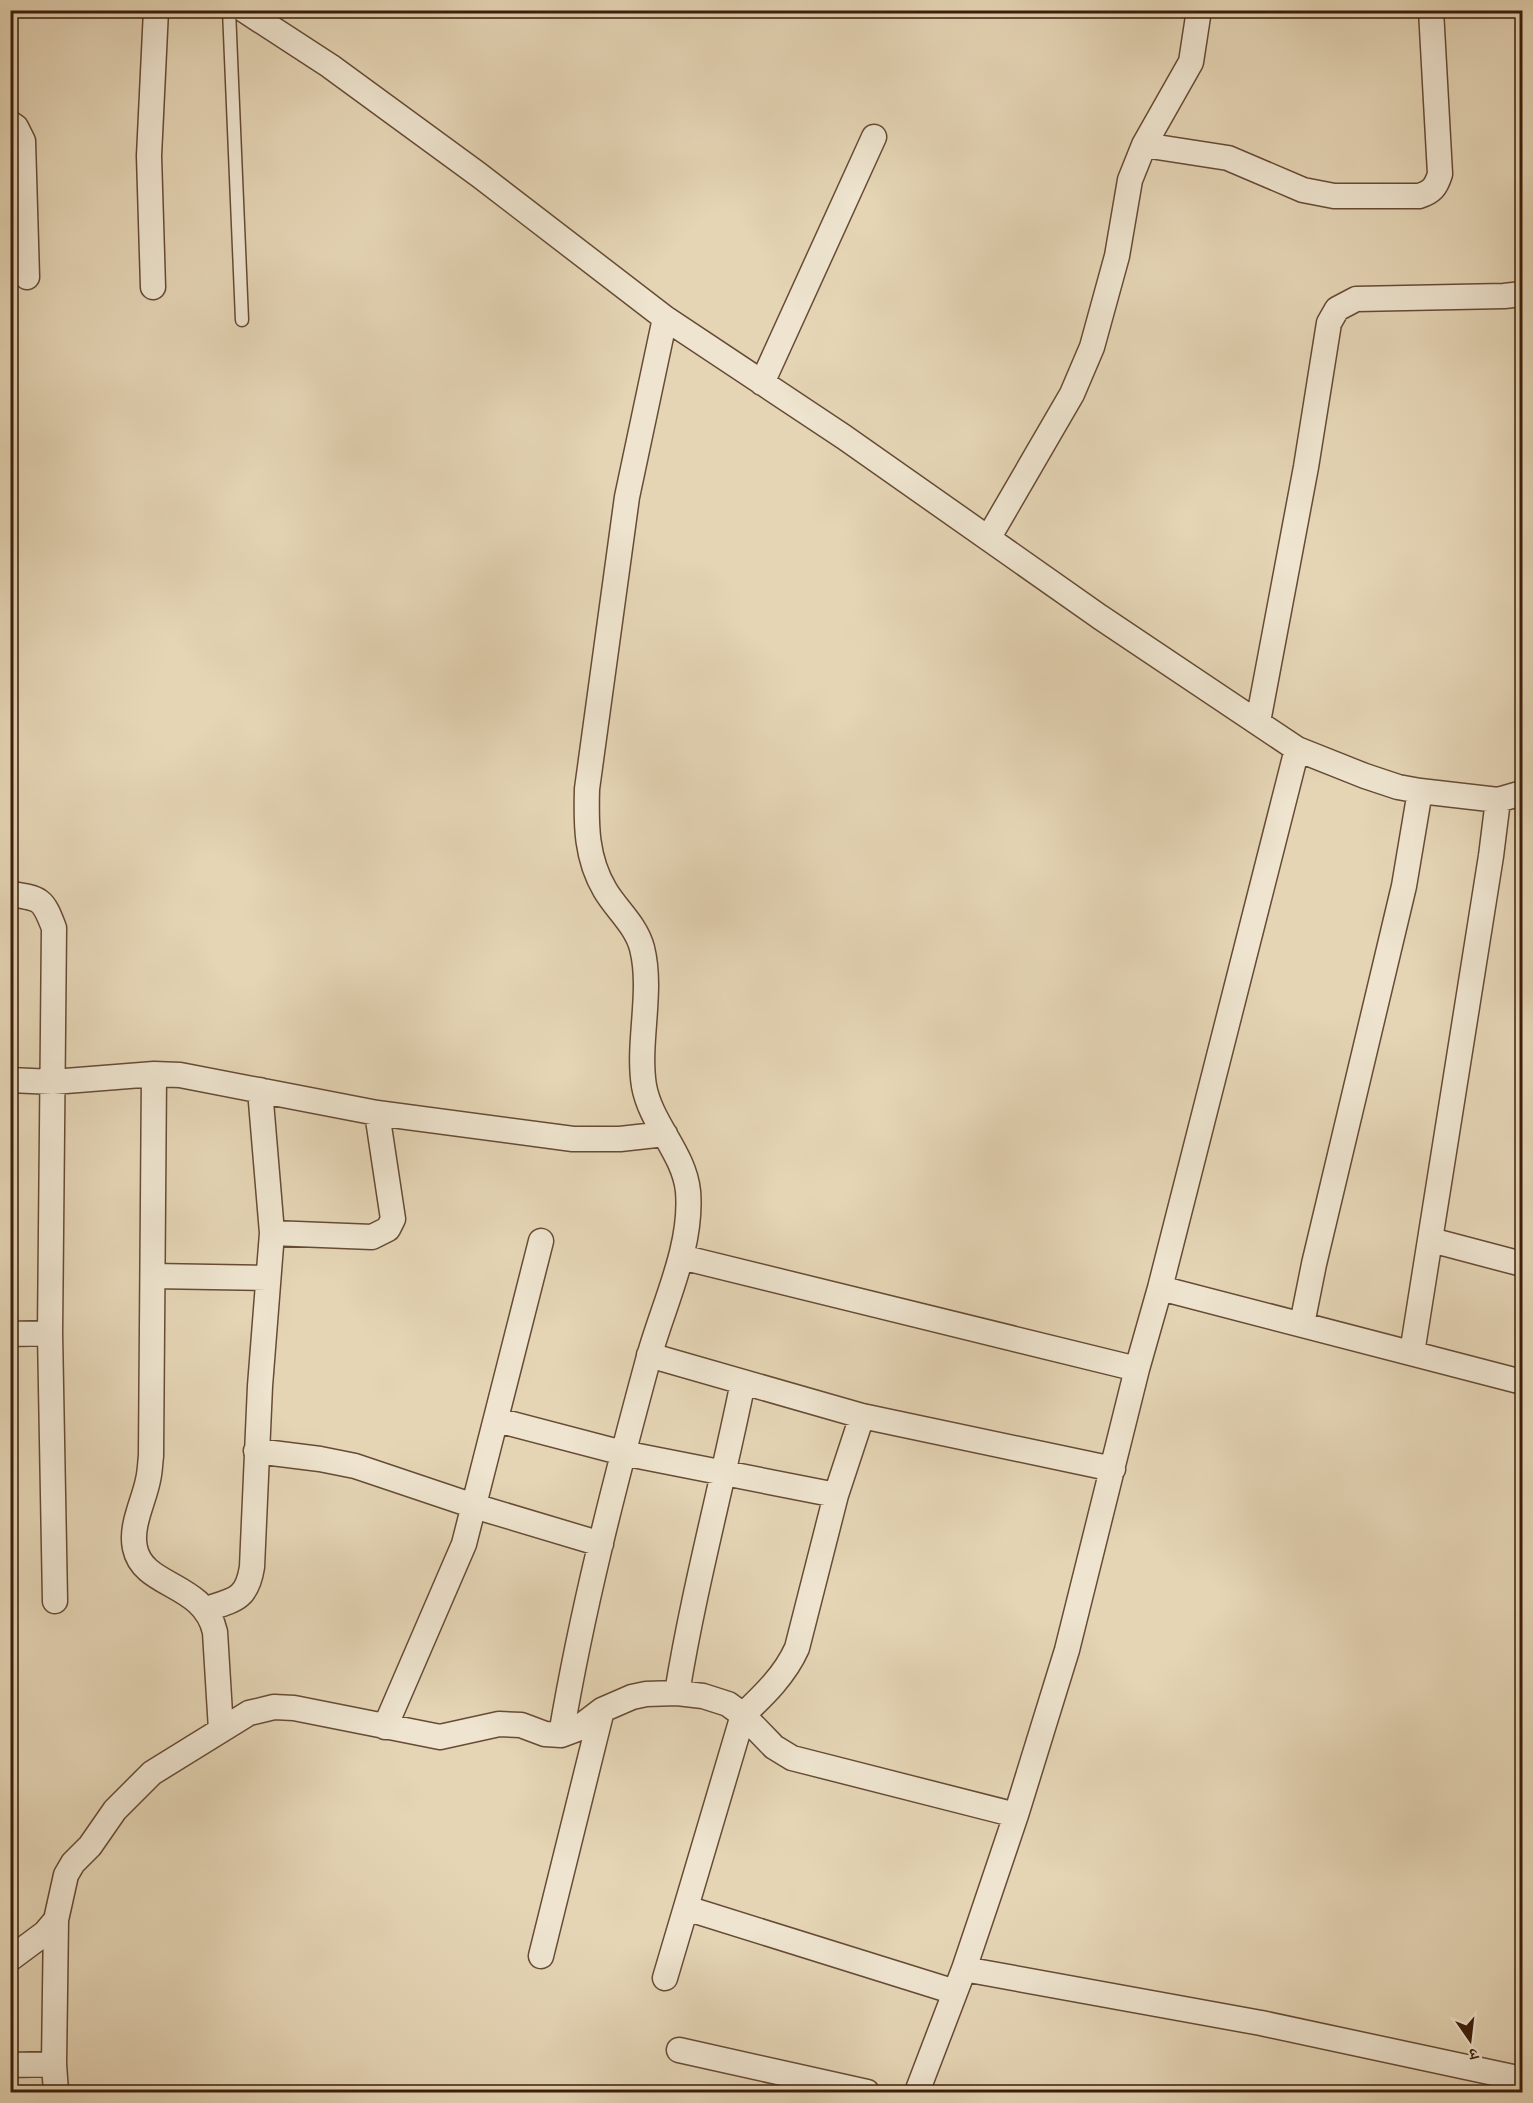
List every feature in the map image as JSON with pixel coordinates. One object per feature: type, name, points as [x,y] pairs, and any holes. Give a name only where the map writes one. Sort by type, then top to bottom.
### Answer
[{"type":"street","points":[[153,287],[149,156],[156,10]]},
{"type":"street","points":[[244,10],[330,66],[470,168],[665,318],[844,437],[1100,617],[1297,749],[1398,787],[1498,800],[1522,793]]},
{"type":"street","points":[[988,537],[1083,373],[1116,256],[1130,180],[1144,145],[1191,62],[1199,10]]},
{"type":"street","points":[[1144,145],[1228,158],[1303,190],[1334,196],[1419,196],[1430,193],[1437,184],[1440,174],[1431,10]]},
{"type":"street","points":[[10,123],[16,127],[23,141],[27,277]]},
{"type":"street","points":[[762,383],[874,137]]},
{"type":"street","points":[[1258,722],[1306,467],[1329,323],[1337,309],[1356,298],[1522,294]]},
{"type":"street","points":[[561,1735],[574,1659],[601,1544],[649,1355],[681,1257],[688,1206],[682,1169],[651,1109],[644,1086],[642,946],[628,920],[605,890],[593,863],[585,829],[587,789],[627,497],[665,318]]},
{"type":"street","points":[[917,2092],[964,1969],[1016,1815],[1067,1650],[1297,749]]},
{"type":"street","points":[[1302,1324],[1314,1264],[1404,886],[1420,791]]},
{"type":"street","points":[[1412,1353],[1498,800]]},
{"type":"street","points":[[10,894],[28,896],[41,901],[47,909],[54,928],[50,1333],[54,1601]]},
{"type":"street","points":[[10,1080],[53,1082],[154,1074],[180,1075],[377,1113],[573,1139],[620,1139],[665,1134]]},
{"type":"street","points":[[154,1074],[151,1456],[148,1480],[135,1529],[134,1547],[141,1564],[206,1609],[213,1621],[221,1730]]},
{"type":"street","points":[[206,1609],[233,1600],[243,1594],[250,1582],[256,1451],[272,1233],[260,1090]]},
{"type":"street","points":[[272,1233],[372,1237],[388,1229],[393,1220],[377,1113]]},
{"type":"street","points":[[1431,1240],[1522,1264]]},
{"type":"street","points":[[385,1727],[464,1544],[541,1241]]},
{"type":"street","points":[[681,1257],[1137,1369]]},
{"type":"street","points":[[153,1276],[267,1278]]},
{"type":"street","points":[[1160,1288],[1522,1382]]},
{"type":"street","points":[[10,1334],[50,1333]]},
{"type":"street","points":[[649,1355],[862,1416],[1113,1469]]},
{"type":"street","points":[[677,1693],[743,1382]]},
{"type":"street","points":[[665,1978],[743,1715],[770,1689],[790,1663],[797,1648],[836,1495],[862,1416]]},
{"type":"street","points":[[497,1420],[623,1453],[836,1495]]},
{"type":"street","points":[[256,1451],[356,1466],[474,1506],[601,1544]]},
{"type":"street","points":[[56,2092],[54,2064],[56,1920],[66,1875],[115,1810],[152,1773],[249,1713],[274,1707],[294,1708],[440,1737],[499,1724],[521,1725],[545,1734],[561,1735],[576,1728],[602,1710],[632,1697],[677,1693],[704,1696],[728,1704],[743,1715],[774,1747],[792,1758],[1016,1815]]},
{"type":"street","points":[[542,1956],[602,1710]]},
{"type":"street","points":[[686,1908],[955,1992]]},
{"type":"street","points":[[10,1959],[45,1933],[56,1920]]},
{"type":"street","points":[[964,1969],[1261,2023],[1522,2079]]},
{"type":"street","points":[[679,2050],[867,2092]]},
{"type":"street","points":[[10,2065],[54,2064]]},
{"type":"lane","points":[[229,10],[242,320]]}]
